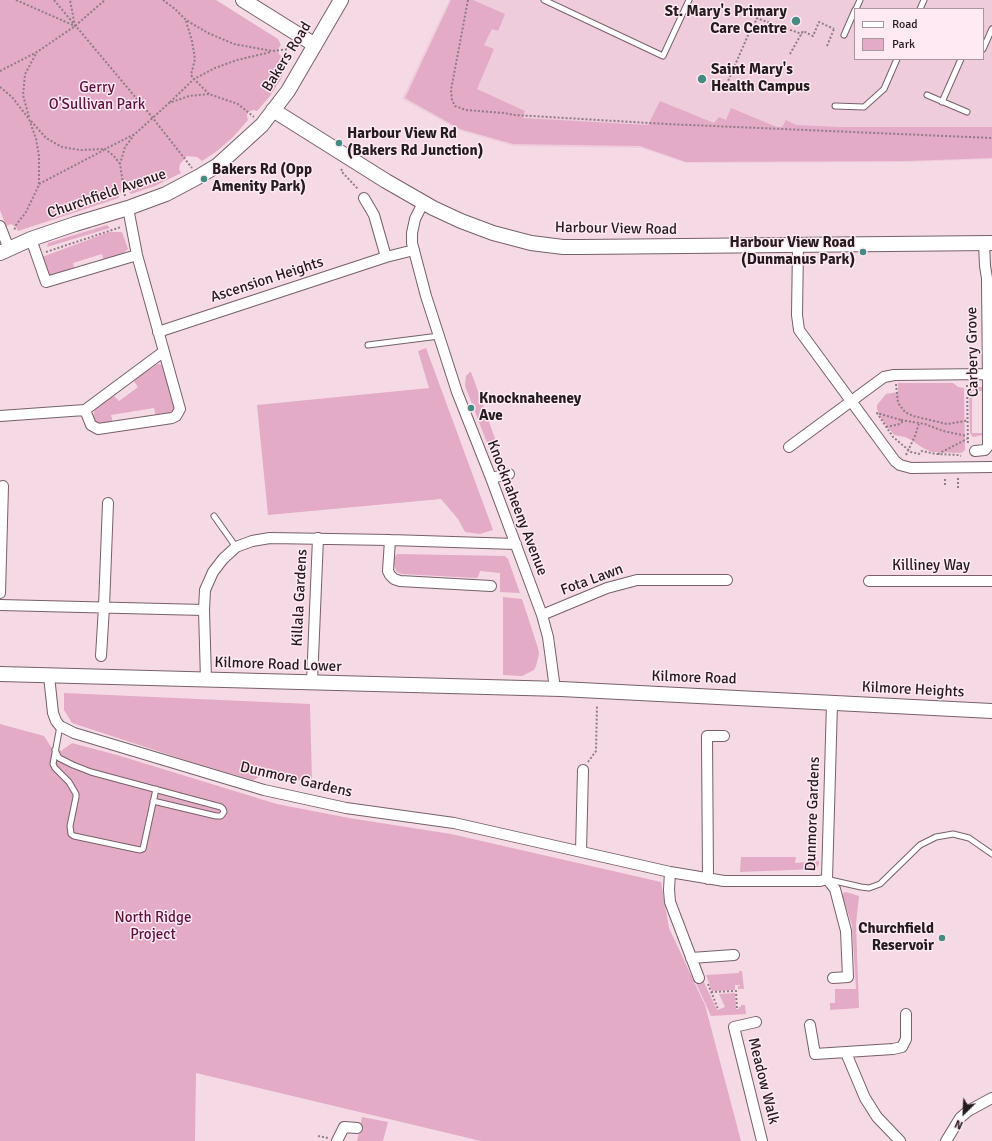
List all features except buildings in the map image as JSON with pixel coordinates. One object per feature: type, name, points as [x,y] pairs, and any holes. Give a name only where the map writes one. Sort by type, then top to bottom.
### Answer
[{"type":"street","points":[[243,0],[316,45]]},
{"type":"street","name":"Bakers Road","points":[[273,110],[288,91],[341,0]]},
{"type":"street","name":"Churchfield Avenue","points":[[4,251],[75,224],[128,208],[166,194],[218,165],[262,125],[273,110]]},
{"type":"street","name":"Harbour View Road","points":[[273,110],[423,203],[449,216],[493,233],[542,244],[581,247],[988,243]]},
{"type":"street","points":[[364,198],[374,215],[386,258]]},
{"type":"street","name":"Knocknaheeny Avenue","points":[[423,203],[412,229],[412,243],[426,296],[457,392],[542,615],[548,637],[555,689]]},
{"type":"street","points":[[84,410],[91,425],[98,429],[172,418],[176,416],[180,409],[137,255],[128,208]]},
{"type":"street","points":[[0,226],[4,251]]},
{"type":"street","points":[[31,240],[46,282],[137,255]]},
{"type":"street","name":"Carbery Grove","points":[[971,450],[985,450],[988,446],[990,386],[988,374],[989,278],[985,266],[988,243]]},
{"type":"street","points":[[798,246],[797,315],[799,330],[895,461],[905,468],[992,467]]},
{"type":"street","name":"Ascension Heights","points":[[158,332],[414,250]]},
{"type":"street","points":[[0,416],[84,410],[164,352]]},
{"type":"street","points":[[789,447],[878,380],[889,376],[988,374]]},
{"type":"street","points":[[491,478],[509,474]]},
{"type":"street","points":[[0,593],[3,486]]},
{"type":"street","points":[[100,656],[104,607],[108,503]]},
{"type":"street","name":"Killala Gardens","points":[[206,680],[204,610],[205,590],[213,572],[222,559],[236,547],[252,541],[270,538],[516,544]]},
{"type":"street","name":"Killala Gardens","points":[[312,682],[318,538]]},
{"type":"street","points":[[390,540],[388,571],[394,579],[400,581],[491,586]]},
{"type":"street","name":"Fota Lawn","points":[[542,615],[608,588],[637,580],[727,580]]},
{"type":"street","name":"Killiney Way","points":[[869,581],[992,581]]},
{"type":"street","points":[[0,605],[204,610]]},
{"type":"street","name":"Kilmore Road Lower","points":[[0,674],[555,689]]},
{"type":"street","points":[[49,676],[53,713],[60,726]]},
{"type":"street","name":"Kilmore Road","points":[[555,689],[832,703]]},
{"type":"street","name":"Dunmore Gardens","points":[[60,726],[74,733],[264,790],[346,808],[454,823],[670,872],[708,879],[739,881],[820,881],[827,879],[832,703]]},
{"type":"street","name":"Kilmore Heights","points":[[832,703],[992,711]]},
{"type":"street","points":[[708,879],[707,736],[724,736]]},
{"type":"street","points":[[581,851],[583,770]]},
{"type":"street","points":[[670,872],[669,898],[691,958],[703,979]]},
{"type":"street","points":[[827,879],[835,888],[846,928],[848,977],[833,978]]},
{"type":"street","points":[[691,958],[734,955]]},
{"type":"street","points":[[810,1026],[815,1054],[893,1050],[902,1047],[906,1039],[906,1014]]},
{"type":"street","name":"Meadow Walk","points":[[756,1022],[734,1027],[762,1141]]},
{"type":"street","points":[[846,1053],[865,1098],[878,1117],[900,1141]]},
{"type":"street","points":[[946,1141],[960,1118],[968,1111],[992,1098]]},
{"type":"street","points":[[333,1140],[344,1127],[357,1128]]},
{"type":"lane","points":[[544,0],[663,56],[689,0]]},
{"type":"lane","points":[[844,34],[854,12]]},
{"type":"lane","points":[[984,47],[992,29]]},
{"type":"lane","points":[[835,106],[864,107],[884,89],[897,60]]},
{"type":"lane","points":[[942,102],[961,60]]},
{"type":"lane","points":[[927,95],[966,112]]},
{"type":"lane","points":[[368,345],[439,336]]},
{"type":"lane","points":[[214,516],[236,547]]},
{"type":"lane","points":[[60,726],[53,761],[55,768],[69,782],[76,794],[70,826],[71,834],[74,836],[140,850],[143,849],[156,788]]},
{"type":"lane","points":[[55,750],[59,758],[91,772],[156,788],[221,807],[224,812],[221,816],[216,816],[153,802]]},
{"type":"lane","points":[[827,879],[869,888],[880,884],[920,845],[936,837],[953,834],[969,838],[992,854]]},
{"type":"path","points":[[16,0],[75,26]]},
{"type":"path","points":[[54,0],[152,117],[185,158],[198,177]]},
{"type":"path","points":[[70,0],[75,26]]},
{"type":"path","points":[[0,71],[37,52],[75,26],[105,1],[109,0]]},
{"type":"path","points":[[163,0],[186,20],[208,33],[234,44],[272,52]]},
{"type":"path","points":[[468,0],[451,90],[452,100],[455,106],[466,110],[515,115],[666,124],[992,138]]},
{"type":"path","points":[[725,88],[756,18],[761,12]]},
{"type":"path","points":[[756,18],[802,34],[803,32],[813,36],[819,22],[844,34]]},
{"type":"path","points":[[186,20],[195,59],[191,75],[209,94]]},
{"type":"path","points":[[827,46],[834,29]]},
{"type":"path","points":[[790,54],[802,34]]},
{"type":"path","points":[[128,208],[123,188],[120,164],[125,147],[135,134],[152,117],[194,79],[215,68],[237,60],[272,52],[316,45]]},
{"type":"path","points":[[4,251],[16,224],[26,212],[39,185],[39,156],[36,139],[23,95],[25,74],[37,52]]},
{"type":"path","points":[[0,86],[12,97],[46,138],[62,147],[80,150],[105,149],[114,156],[120,164]]},
{"type":"path","points":[[169,103],[189,96],[209,94],[238,104],[262,125]]},
{"type":"path","points":[[39,185],[135,134]]},
{"type":"path","points":[[349,158],[341,171],[353,183],[364,198]]},
{"type":"path","points":[[37,255],[131,224]]},
{"type":"path","points":[[892,383],[900,381]]},
{"type":"path","points":[[967,381],[967,438],[971,450]]},
{"type":"path","points":[[896,391],[898,403],[901,408],[905,412],[914,416],[947,424],[967,420]]},
{"type":"path","points":[[963,458],[959,455],[937,454],[922,451],[919,454],[908,450],[893,438],[877,413],[901,420],[925,424],[967,438]]},
{"type":"path","points":[[886,427],[900,424],[902,422],[901,420]]},
{"type":"path","points":[[908,450],[915,436],[919,423]]},
{"type":"path","points":[[937,454],[967,438]]},
{"type":"path","points":[[944,478],[945,488]]},
{"type":"path","points":[[958,478],[958,488]]},
{"type":"path","points":[[583,770],[596,751],[597,705]]},
{"type":"path","points":[[703,979],[712,992],[718,1009]]},
{"type":"path","points":[[712,992],[736,991],[737,1008]]},
{"type":"path","points":[[318,1136],[333,1140]]},
{"type":"shaded area","name":"Saint Mary's Health Campus","points":[[449,0],[992,0],[992,159],[908,162],[686,163],[641,148],[514,146],[461,131],[402,99]]},
{"type":"green space","name":"Gerry O'Sullivan Park","points":[[0,0],[216,0],[278,39],[281,45],[278,49],[279,54],[285,57],[285,68],[281,79],[270,96],[257,111],[253,110],[248,112],[248,120],[233,137],[217,151],[202,161],[197,157],[187,156],[180,164],[179,169],[181,173],[155,186],[131,194],[125,189],[121,191],[119,198],[18,231],[16,227],[11,224],[6,226],[0,210]]},
{"type":"green space","points":[[451,0],[473,0],[505,14],[498,31],[492,29],[484,45],[494,49],[477,89],[525,111],[523,118],[648,125],[660,101],[714,123],[719,117],[726,120],[731,108],[777,127],[782,127],[786,120],[796,125],[839,127],[992,127],[992,158],[907,161],[686,162],[640,146],[513,144],[460,129],[405,98]]},
{"type":"green space","points":[[107,225],[110,228],[47,247],[48,243]]},
{"type":"green space","points":[[109,232],[122,232],[128,249],[125,252],[104,261],[102,254],[73,263],[75,270],[50,278],[42,257]]},
{"type":"green space","points":[[426,348],[493,530],[480,534],[465,532],[458,519],[441,499],[268,515],[257,405],[429,388],[418,351]]},
{"type":"green space","points":[[158,364],[162,365],[163,368],[174,408],[172,413],[156,417],[154,408],[111,415],[113,423],[101,425],[96,423],[93,416],[95,409],[113,395],[119,401],[138,387],[133,380]]},
{"type":"green space","points":[[470,372],[501,455],[502,465],[498,465],[494,461],[465,386],[466,376]]},
{"type":"green space","points":[[898,383],[953,383],[958,387],[964,388],[964,451],[961,453],[932,452],[905,437],[894,435],[880,417],[877,405],[886,394],[898,392]]},
{"type":"green space","points":[[969,387],[983,387],[983,391],[972,391],[972,433],[983,433],[983,435],[973,437],[970,433]]},
{"type":"green space","points":[[397,554],[505,556],[508,559],[520,593],[500,592],[500,573],[480,571],[478,577],[476,578],[402,574],[397,572],[393,563]]},
{"type":"green space","points":[[503,597],[522,599],[538,648],[539,654],[534,670],[522,676],[503,675]]},
{"type":"green space","points":[[64,693],[310,704],[312,781],[275,779],[261,776],[253,780],[188,761],[72,723],[64,710]]},
{"type":"green space","name":"North Ridge Project","points":[[0,724],[44,736],[51,747],[61,751],[72,743],[117,755],[277,804],[349,818],[451,834],[661,882],[669,928],[705,1005],[741,1141],[481,1141],[196,1073],[195,1141],[0,1141]]},
{"type":"green space","points":[[741,857],[796,857],[795,863],[819,861],[819,864],[816,869],[740,872]]},
{"type":"green space","points":[[846,892],[859,896],[856,924],[859,1008],[830,1010],[830,1003],[835,1003],[835,989],[856,989],[852,925],[842,895]]},
{"type":"green space","points":[[739,971],[742,971],[744,989],[738,989],[738,986],[740,985],[735,985],[735,990],[712,991],[706,975],[739,973]]},
{"type":"green space","points":[[702,978],[717,1010],[725,1007],[719,994],[735,993],[736,1009],[739,1009],[741,1005],[745,1005],[746,1014],[711,1016],[695,981]]},
{"type":"green space","points":[[362,1117],[388,1122],[383,1141],[357,1141]]},
{"type":"place","name":"St. Mary's Primary Care Centre","points":[[796,21]]},
{"type":"place","name":"Saint Mary's Health Campus","points":[[702,79]]},
{"type":"place","name":"Harbour View Rd (Bakers Rd Junction)","points":[[339,143]]},
{"type":"place","name":"Bakers Rd (Opp Amenity Park)","points":[[204,179]]},
{"type":"place","name":"Harbour View Road (Dunmanus Park)","points":[[863,252]]},
{"type":"place","name":"Knocknaheeney Ave","points":[[471,408]]},
{"type":"place","name":"Churchfield Reservoir","points":[[942,938]]}]
